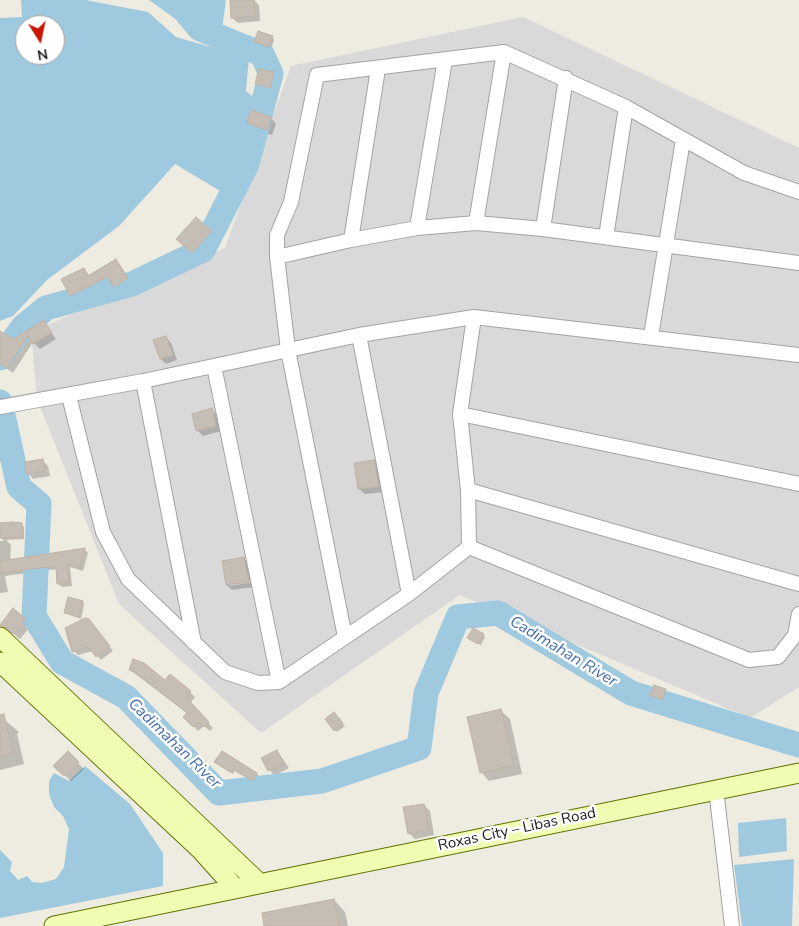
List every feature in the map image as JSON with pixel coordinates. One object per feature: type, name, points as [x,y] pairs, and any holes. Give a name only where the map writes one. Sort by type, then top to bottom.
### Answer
[{"type":"main road","points":[[0,637],[259,883]]},
{"type":"main road","points":[[0,662],[200,849],[235,888]]},
{"type":"main road","name":"Roxas City – Libas Road","points":[[54,926],[106,921],[235,888],[799,773]]},
{"type":"street","points":[[476,224],[504,52]]},
{"type":"street","points":[[345,637],[288,350],[277,257],[277,235],[291,202],[317,75],[504,52],[566,78],[626,107],[744,173],[799,192]]},
{"type":"street","points":[[417,228],[445,60]]},
{"type":"street","points":[[352,240],[378,69]]},
{"type":"street","points":[[543,230],[566,78]]},
{"type":"street","points":[[606,237],[626,107]]},
{"type":"street","points":[[651,336],[684,140]]},
{"type":"street","points":[[277,257],[417,228],[476,224],[606,237],[799,263]]},
{"type":"street","points":[[469,547],[468,490],[460,414],[474,317]]},
{"type":"street","points":[[0,407],[69,396],[359,335],[474,317],[799,354]]},
{"type":"street","points":[[359,335],[409,594]]},
{"type":"street","points":[[214,366],[279,682]]},
{"type":"street","points":[[143,381],[194,643]]},
{"type":"street","points":[[69,396],[103,532],[128,579],[225,672],[258,683],[279,682],[409,594],[469,547]]},
{"type":"street","points":[[460,414],[799,484]]},
{"type":"street","points":[[468,490],[799,584]]},
{"type":"street","points":[[469,547],[749,660],[778,657],[795,635],[799,614]]},
{"type":"street","points":[[716,789],[732,926]]},
{"type":"shaded area","points":[[523,17],[799,148],[799,687],[750,718],[460,595],[261,733],[119,604],[37,399],[31,332],[225,248],[291,66]]},
{"type":"water","points":[[21,0],[85,0],[148,12],[176,37],[249,58],[246,91],[258,101],[261,113],[245,169],[232,198],[175,164],[119,226],[47,280],[13,316],[0,321],[0,18],[15,17],[15,65],[65,65],[65,15],[22,15]]},
{"type":"water","points":[[149,0],[226,0],[222,29],[202,38]]},
{"type":"water","points":[[85,766],[130,804],[163,853],[163,886],[0,918],[0,850],[12,862],[10,871],[18,880],[27,876],[32,882],[42,883],[56,879],[64,867],[69,829],[63,816],[54,807],[49,794],[49,781],[54,773],[69,781]]},
{"type":"water","points":[[786,818],[787,851],[739,857],[738,823]]},
{"type":"water","points":[[794,859],[792,926],[742,926],[734,865]]},
{"type":"building","points":[[230,0],[254,0],[255,16],[231,18]]},
{"type":"building","points":[[258,31],[273,36],[269,47],[254,42]]},
{"type":"building","points":[[259,69],[274,72],[270,88],[255,84]]},
{"type":"building","points":[[251,110],[271,117],[267,130],[247,123]]},
{"type":"building","points":[[196,217],[212,231],[192,253],[176,239]]},
{"type":"building","points":[[116,259],[128,278],[114,287],[108,277],[70,296],[61,279],[84,268],[88,276]]},
{"type":"building","points":[[44,320],[52,333],[33,344],[28,336],[7,368],[0,364],[0,331],[13,339]]},
{"type":"building","points":[[166,336],[173,355],[160,359],[153,340]]},
{"type":"building","points":[[212,408],[216,426],[196,431],[192,414]]},
{"type":"building","points":[[43,459],[45,471],[26,474],[25,462]]},
{"type":"building","points":[[374,460],[379,487],[358,489],[354,463]]},
{"type":"building","points":[[0,523],[22,523],[23,537],[0,538]]},
{"type":"building","points":[[85,548],[79,568],[67,564],[69,583],[57,584],[56,566],[0,573],[0,561]]},
{"type":"building","points":[[244,557],[249,582],[226,585],[222,561]]},
{"type":"building","points":[[68,597],[83,601],[79,617],[64,613]]},
{"type":"building","points":[[13,608],[26,619],[13,634],[0,625]]},
{"type":"building","points":[[85,618],[89,619],[110,646],[96,657],[88,647],[72,652],[65,628]]},
{"type":"building","points":[[473,628],[484,634],[478,644],[467,638]]},
{"type":"building","points":[[133,659],[144,663],[165,680],[170,674],[191,691],[186,697],[209,722],[205,727],[198,722],[193,727],[183,717],[187,713],[137,673],[129,670]]},
{"type":"building","points":[[654,685],[666,689],[662,700],[650,695]]},
{"type":"building","points":[[501,709],[514,765],[480,773],[467,717]]},
{"type":"building","points":[[334,712],[343,723],[334,731],[325,719]]},
{"type":"building","points":[[4,714],[13,753],[0,756],[0,715]]},
{"type":"building","points":[[277,750],[284,763],[268,771],[261,758]]},
{"type":"building","points":[[68,751],[79,762],[64,776],[53,766]]},
{"type":"building","points":[[222,751],[257,773],[253,781],[232,769],[230,772],[214,762]]},
{"type":"building","points":[[424,804],[429,830],[408,834],[403,807]]},
{"type":"building","points":[[334,899],[339,926],[264,926],[262,913]]},
{"type":"waterway","name":"Cadimahan River","points":[[0,358],[23,327],[46,308],[132,284],[203,250],[247,164],[271,74],[262,54],[200,29],[176,0]]},
{"type":"waterway","name":"Cadimahan River","points":[[0,402],[19,487],[39,504],[34,616],[62,662],[126,697],[219,793],[322,781],[419,748],[426,693],[458,617],[498,613],[631,693],[799,745]]}]
